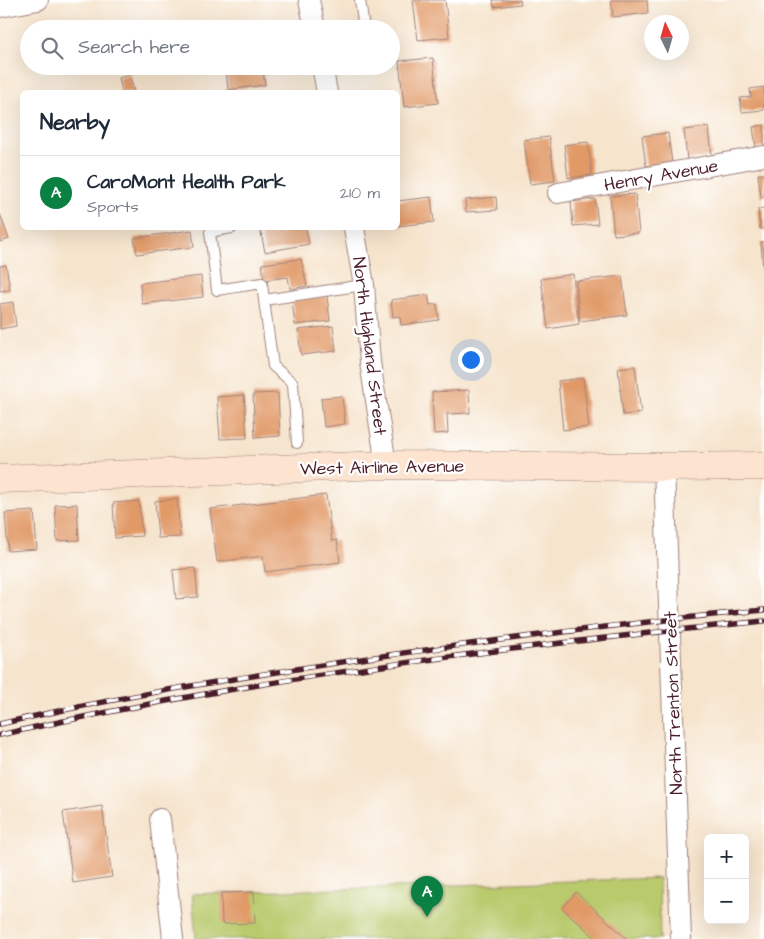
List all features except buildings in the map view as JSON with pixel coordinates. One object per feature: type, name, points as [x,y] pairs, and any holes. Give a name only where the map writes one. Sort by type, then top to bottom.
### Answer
[{"type":"main road","name":"West Airline Avenue","points":[[0,479],[386,465],[764,466]]},
{"type":"street","points":[[0,7],[38,0]]},
{"type":"street","points":[[309,0],[313,20]]},
{"type":"street","points":[[324,75],[327,90]]},
{"type":"street","name":"Henry Avenue","points":[[558,193],[764,156]]},
{"type":"street","name":"North Highland Street","points":[[354,230],[364,285],[370,362],[386,465]]},
{"type":"street","name":"North Trenton Street","points":[[664,467],[681,939]]},
{"type":"street","points":[[160,819],[173,939]]},
{"type":"lane","points":[[360,0],[363,20]]},
{"type":"lane","points":[[221,230],[210,232],[217,290],[262,283],[273,366],[293,383],[297,443]]},
{"type":"lane","points":[[264,300],[364,285]]},
{"type":"green space","points":[[659,878],[660,939],[196,939],[192,894]]},
{"type":"railway","points":[[0,724],[140,695],[375,657],[569,631],[764,610]]},
{"type":"railway","points":[[0,735],[189,697],[380,666],[476,653],[764,621]]},
{"type":"place","name":"CaroMont Health Park","points":[[427,917]]}]
